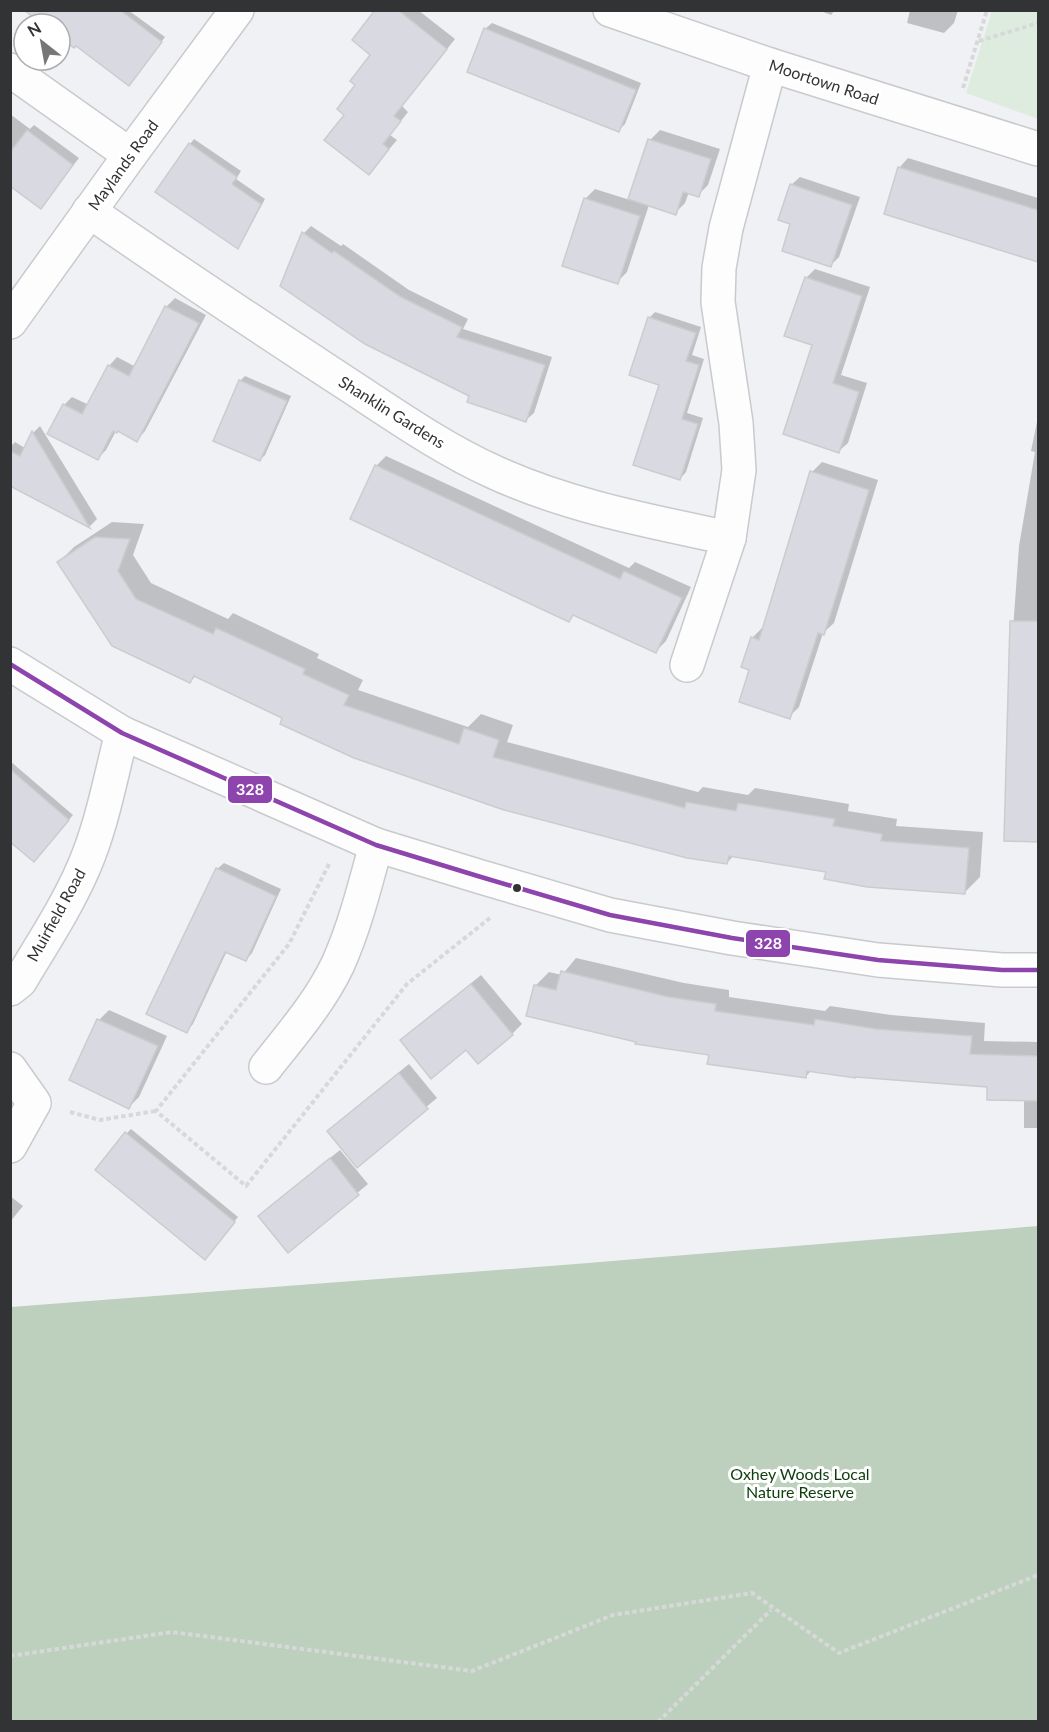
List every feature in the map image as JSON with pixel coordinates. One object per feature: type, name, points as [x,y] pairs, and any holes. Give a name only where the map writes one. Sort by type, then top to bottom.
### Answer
[{"type":"street","name":"Maylands Road","points":[[10,322],[237,10]]},
{"type":"street","name":"Moortown Road","points":[[610,10],[770,65],[1038,149]]},
{"type":"street","points":[[687,664],[729,538],[739,470],[736,423],[718,302],[718,268],[726,228],[770,65]]},
{"type":"street","points":[[10,70],[130,155]]},
{"type":"street","name":"Shanklin Gardens","points":[[89,211],[225,304],[425,434],[493,472],[606,511],[729,538]]},
{"type":"street","points":[[10,664],[122,733],[376,845],[610,915],[732,938],[878,960],[1002,970],[1038,970]]},
{"type":"street","name":"Muirfield Road","points":[[10,989],[20,981],[65,905],[83,869],[98,829],[122,733]]},
{"type":"street","points":[[266,1067],[317,1001],[337,966],[352,931],[376,845]]},
{"type":"street","points":[[10,1069],[34,1103],[10,1146]]},
{"type":"path","points":[[952,123],[987,10]]},
{"type":"path","points":[[978,41],[1038,23]]},
{"type":"path","points":[[34,1103],[100,1120],[156,1111]]},
{"type":"path","points":[[10,1656],[172,1632],[472,1671],[613,1615],[752,1593],[839,1653],[1038,1575]]},
{"type":"path","points":[[658,1722],[771,1610]]},
{"type":"green space","points":[[992,11],[1038,11],[1038,119],[966,93]]},
{"type":"green space","name":"Oxhey Woods Local Nature Reserve","points":[[1038,1226],[1038,1721],[11,1721],[11,1307]]},
{"type":"building","points":[[24,10],[120,10],[162,42],[129,86],[76,46],[72,47],[72,12],[27,12]]},
{"type":"building","points":[[375,10],[398,10],[447,49],[394,116],[401,121],[383,144],[389,149],[369,175],[324,140],[344,115],[337,109],[355,85],[350,81],[370,55],[352,40]]},
{"type":"building","points":[[484,28],[636,90],[619,132],[467,72]]},
{"type":"building","points":[[27,130],[73,165],[41,209],[10,186],[10,152]]},
{"type":"building","points":[[648,139],[711,159],[699,197],[683,192],[676,215],[628,199]]},
{"type":"building","points":[[189,143],[237,177],[232,184],[261,204],[238,249],[155,192]]},
{"type":"building","points":[[898,167],[1038,210],[1038,262],[884,214]]},
{"type":"building","points":[[790,184],[852,205],[831,267],[782,251],[790,224],[778,220]]},
{"type":"building","points":[[584,198],[640,216],[618,284],[562,266]]},
{"type":"building","points":[[302,232],[401,297],[462,327],[457,337],[545,365],[526,422],[467,402],[469,396],[365,344],[280,286]]},
{"type":"building","points":[[805,277],[862,296],[833,383],[859,392],[839,453],[783,434],[812,345],[784,336]]},
{"type":"building","points":[[165,306],[199,323],[137,442],[118,431],[117,433],[113,431],[98,460],[47,434],[63,404],[82,414],[108,365],[129,376]]},
{"type":"building","points":[[648,317],[696,333],[686,361],[699,365],[682,419],[698,424],[680,480],[633,465],[659,385],[629,375]]},
{"type":"building","points":[[239,380],[287,401],[260,461],[213,441]]},
{"type":"building","points":[[32,431],[90,528],[10,486],[10,451],[20,456]]},
{"type":"building","points":[[375,465],[620,579],[624,571],[682,598],[656,653],[573,615],[569,622],[350,519]]},
{"type":"building","points":[[810,471],[869,490],[824,635],[818,633],[790,719],[739,702],[749,670],[741,667],[751,637],[759,640]]},
{"type":"building","points":[[95,537],[130,539],[118,571],[136,599],[213,634],[216,628],[305,669],[303,674],[349,695],[344,705],[459,744],[464,728],[499,740],[493,757],[685,808],[686,802],[736,811],[738,803],[835,819],[833,826],[882,834],[881,841],[969,848],[965,894],[867,887],[824,879],[826,872],[729,856],[727,864],[687,858],[504,810],[354,758],[280,724],[282,718],[194,676],[190,683],[112,646],[57,562]]},
{"type":"building","points":[[1010,621],[1038,621],[1038,842],[1004,841]]},
{"type":"building","points":[[10,769],[69,820],[34,862],[10,842]]},
{"type":"building","points":[[216,868],[276,896],[246,961],[225,952],[187,1033],[146,1014]]},
{"type":"building","points":[[561,971],[669,997],[716,1004],[715,1011],[814,1025],[815,1019],[876,1029],[972,1036],[970,1054],[1038,1056],[1038,1101],[987,1100],[987,1087],[855,1078],[807,1071],[806,1078],[707,1064],[709,1055],[635,1044],[636,1042],[526,1016],[534,985],[556,990]]},
{"type":"building","points":[[471,984],[513,1035],[478,1064],[466,1050],[431,1079],[400,1040]]},
{"type":"building","points":[[97,1019],[158,1046],[129,1109],[69,1080]]},
{"type":"building","points":[[399,1073],[428,1109],[357,1168],[327,1131]]},
{"type":"building","points":[[125,1132],[235,1222],[205,1260],[95,1170]]},
{"type":"building","points":[[330,1158],[359,1195],[288,1253],[258,1216]]},
{"type":"transit line","name":"328","points":[[10,664],[122,733],[376,845],[481,877],[610,915],[732,938],[878,960],[1002,970],[1038,970]]}]
